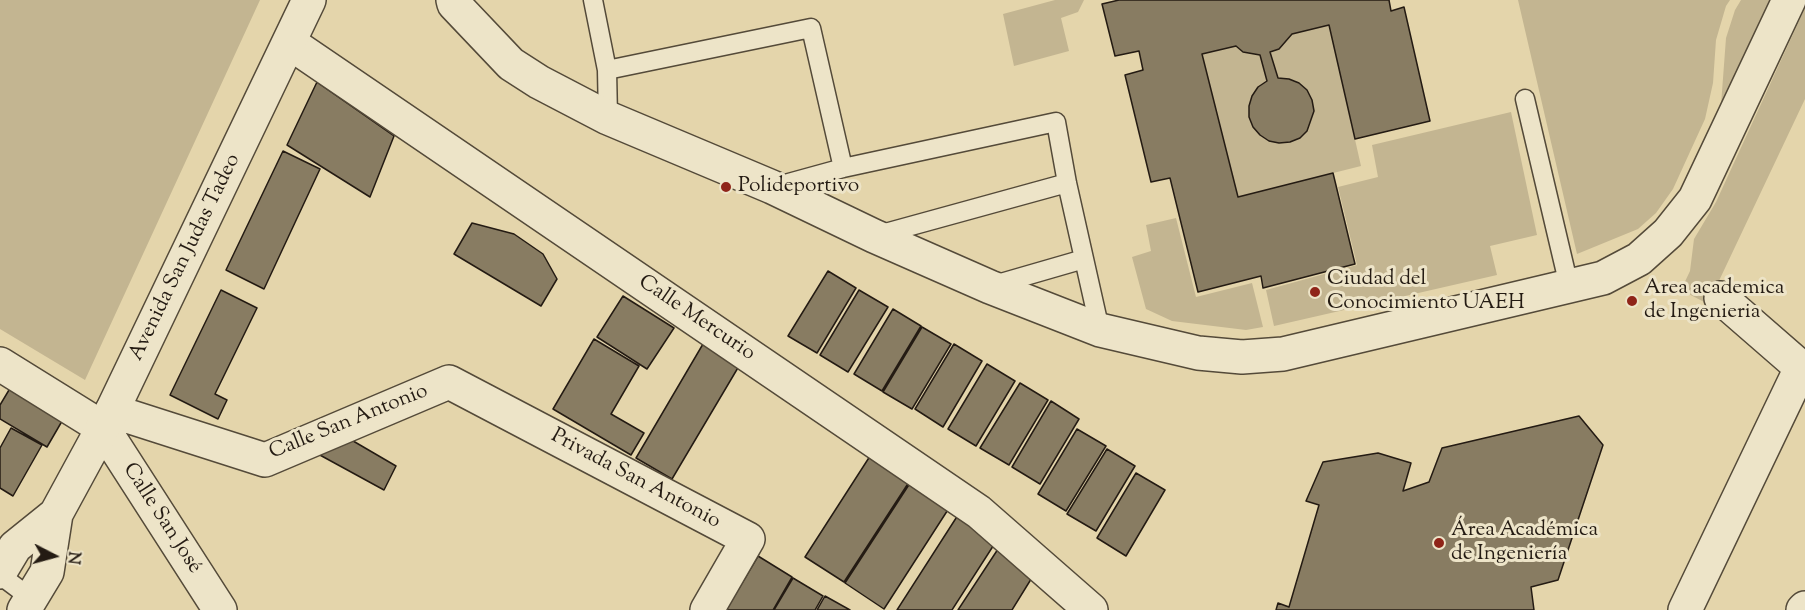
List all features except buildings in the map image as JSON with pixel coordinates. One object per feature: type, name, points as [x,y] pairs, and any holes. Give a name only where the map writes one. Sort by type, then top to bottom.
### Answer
[{"type":"street","name":"Avenida San Judas Tadeo","points":[[28,605],[47,572],[56,514],[107,419],[309,0]]},
{"type":"street","points":[[453,0],[454,4],[511,64],[539,82],[608,117],[772,187],[874,237],[1100,330],[1198,353],[1242,357],[1283,354],[1604,278],[1639,259],[1668,233],[1695,200],[1789,0]]},
{"type":"street","name":"Calle Mercurio","points":[[290,43],[979,512],[1090,610]]},
{"type":"street","points":[[1685,610],[1800,387],[1721,298]]},
{"type":"street","points":[[0,364],[107,419]]},
{"type":"street","name":"Calle San Antonio","points":[[107,419],[265,460],[449,382]]},
{"type":"street","name":"Privada San Antonio","points":[[449,382],[748,538],[707,610]]},
{"type":"street","name":"Calle San José","points":[[107,419],[220,610]]},
{"type":"street","name":"Avenida San Judas Tadeo","points":[[0,573],[15,547],[56,514]]},
{"type":"lane","points":[[593,0],[607,70],[608,117]]},
{"type":"lane","points":[[607,70],[811,28],[843,168]]},
{"type":"lane","points":[[1525,99],[1569,286]]},
{"type":"lane","points":[[772,187],[843,168],[1056,122],[1067,183],[1100,330]]},
{"type":"lane","points":[[874,237],[1067,183]]},
{"type":"lane","points":[[990,286],[1084,260]]},
{"type":"lane","points":[[0,573],[28,605]]},
{"type":"shaded area","points":[[0,0],[260,0],[85,380],[0,329]]},
{"type":"shaded area","points":[[1055,0],[1084,0],[1078,12],[1061,18],[1069,51],[1014,66],[1003,14]]},
{"type":"shaded area","points":[[1518,0],[1730,0],[1716,40],[1713,83],[1705,119],[1673,189],[1656,213],[1638,229],[1577,254]]},
{"type":"shaded area","points":[[1741,0],[1771,0],[1721,105],[1726,38],[1735,10]]},
{"type":"shaded area","points":[[1805,8],[1805,99],[1708,304],[1681,290],[1690,271],[1694,239],[1716,202]]},
{"type":"shaded area","points":[[1329,25],[1361,166],[1238,197],[1202,54],[1236,46],[1243,52],[1260,55],[1267,81],[1258,87],[1252,96],[1249,106],[1253,127],[1269,141],[1290,142],[1300,138],[1307,130],[1314,111],[1312,100],[1307,90],[1299,83],[1278,78],[1270,52],[1292,34]]},
{"type":"shaded area","points":[[1511,112],[1537,235],[1490,246],[1497,275],[1274,326],[1266,290],[1357,265],[1338,187],[1378,177],[1372,145]]},
{"type":"shaded area","points":[[1176,218],[1196,297],[1252,283],[1263,327],[1246,330],[1172,321],[1146,309],[1132,257],[1151,251],[1146,225]]},
{"type":"place","name":"Polideportivo","points":[[726,187]]},
{"type":"place","name":"Ciudad del Conocimiento UAEH","points":[[1315,292]]},
{"type":"place","name":"Area academica de Ingenieria","points":[[1632,301]]},
{"type":"place","name":"Área Académica de Ingeniería","points":[[1439,543]]}]
